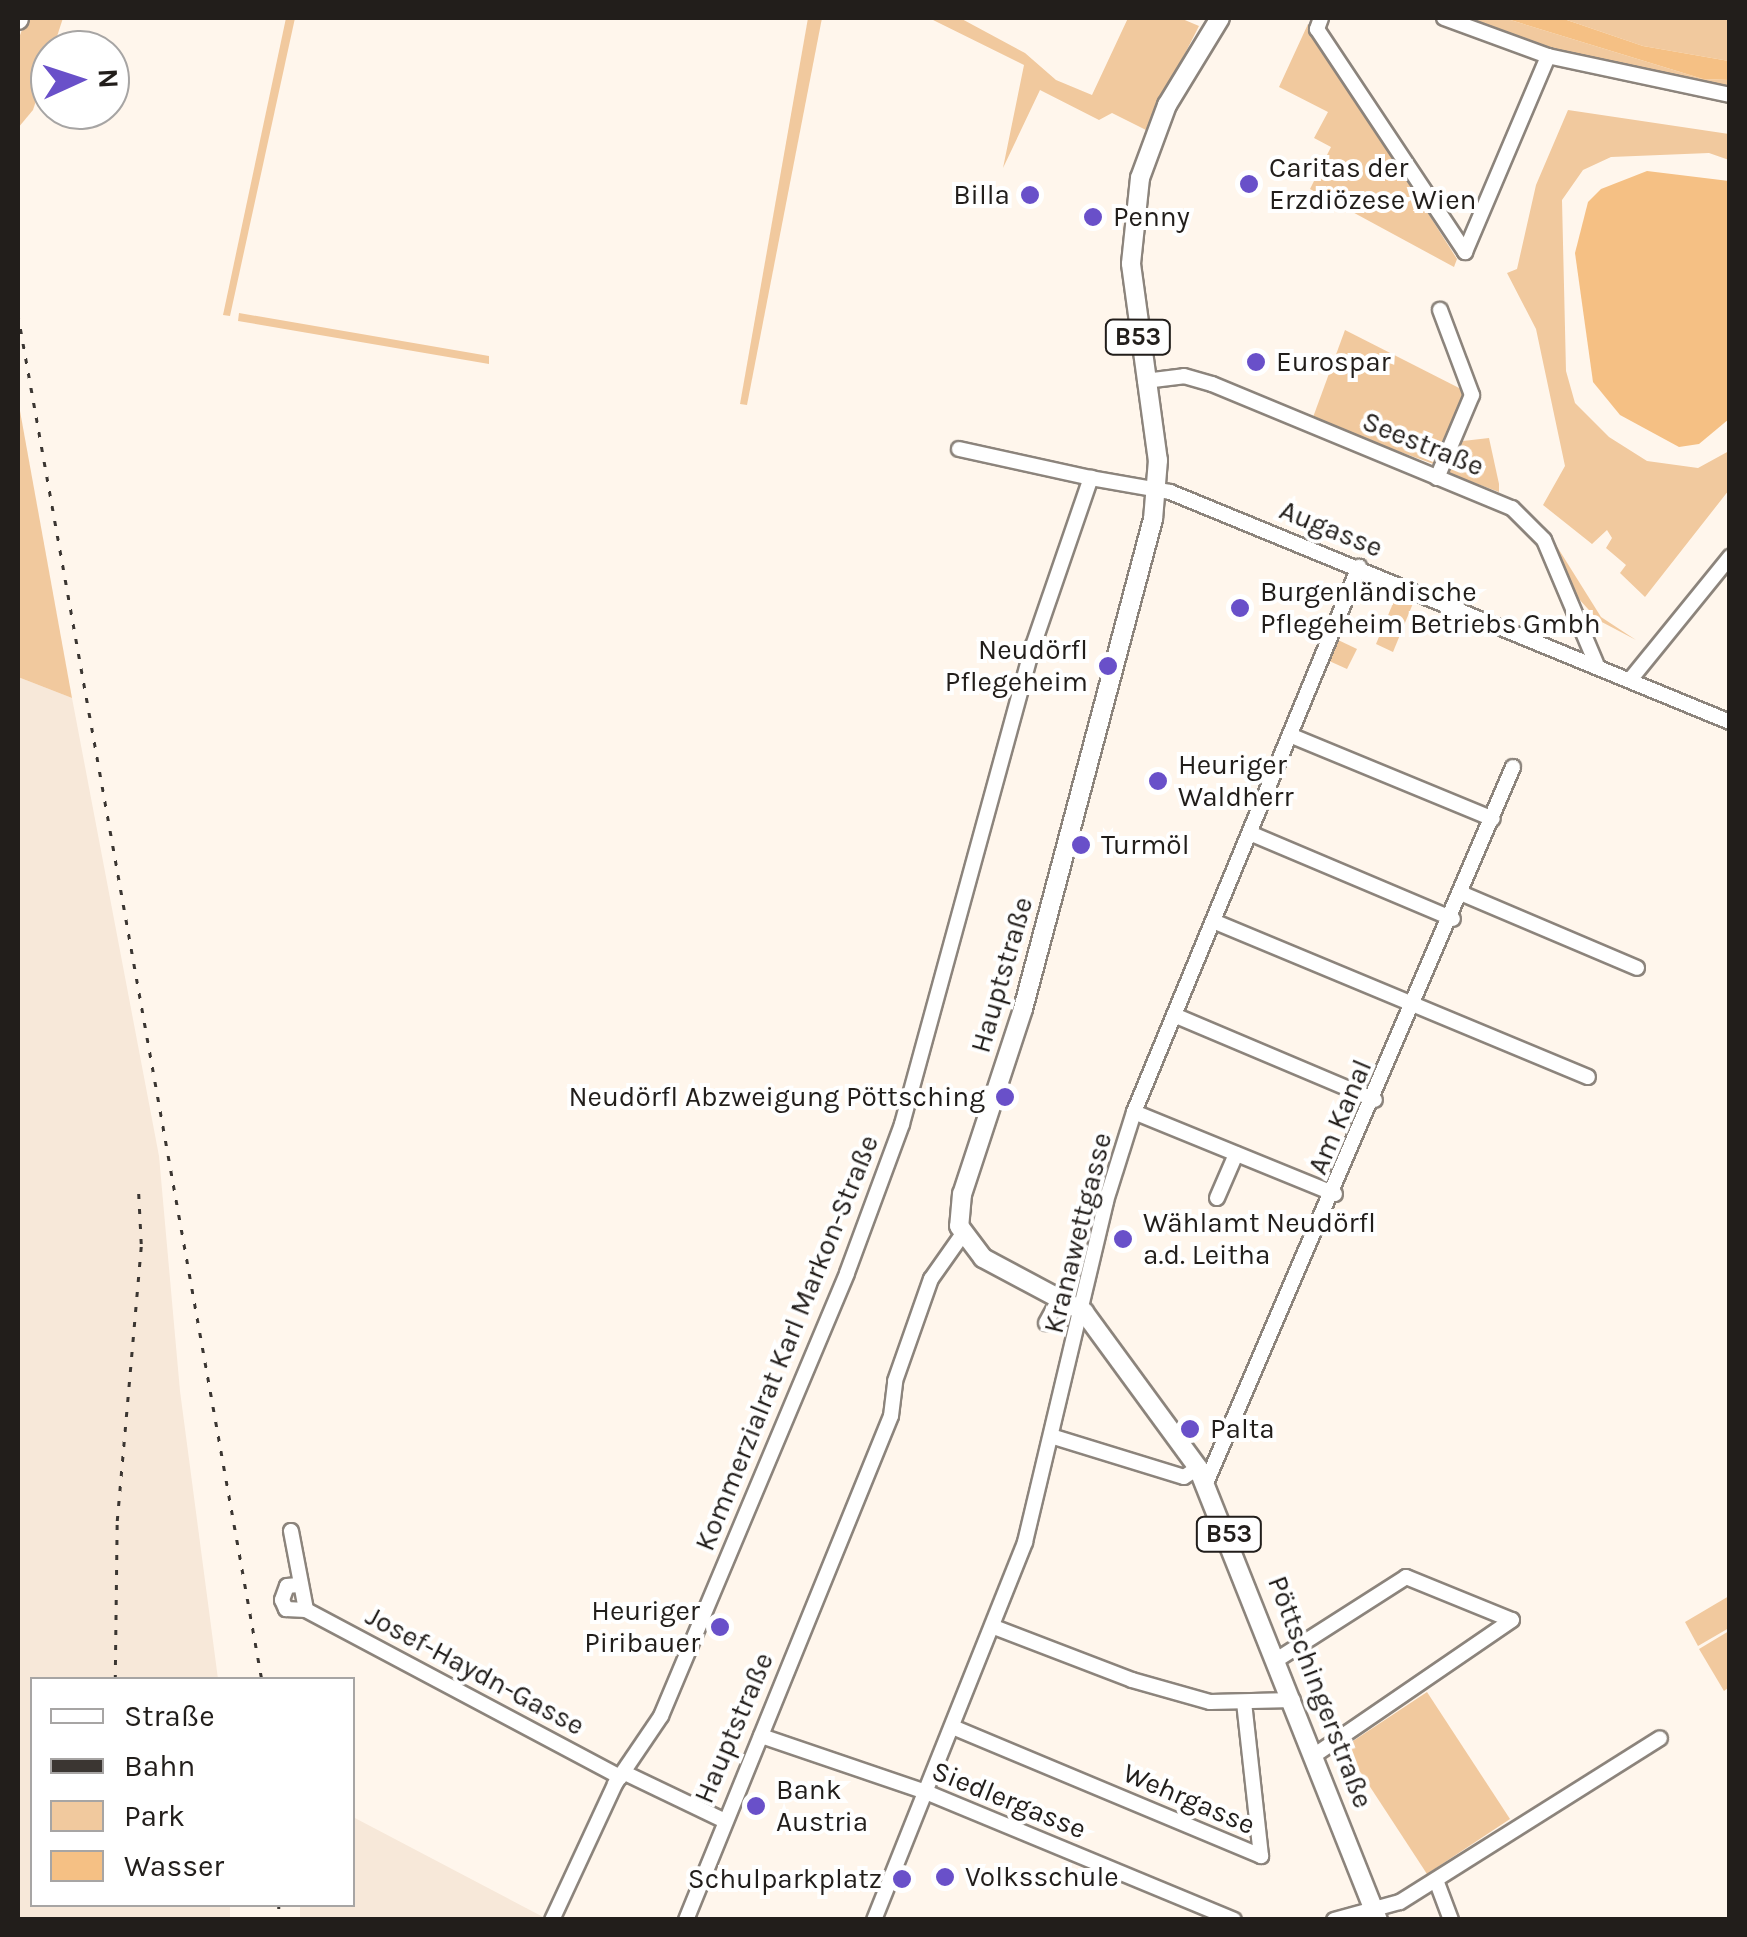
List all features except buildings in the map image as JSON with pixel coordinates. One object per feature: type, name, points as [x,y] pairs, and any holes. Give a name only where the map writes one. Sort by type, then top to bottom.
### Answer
[{"type":"main road","name":"Hauptstraße","points":[[962,1236],[962,1194],[1028,992],[1117,671],[1157,490],[1131,264],[1140,178],[1167,105],[1220,18]]},
{"type":"main road","name":"Pöttschingerstraße","points":[[962,1236],[984,1258],[1062,1296],[1084,1312],[1202,1476],[1377,1916]]},
{"type":"street","points":[[1322,18],[1317,29],[1465,252],[1548,56]]},
{"type":"street","points":[[1444,18],[1548,56],[1730,96]]},
{"type":"street","points":[[1437,478],[1472,395],[1440,310]]},
{"type":"street","name":"Seestraße","points":[[1145,381],[1184,376],[1212,384],[1528,518],[1544,540],[1596,662]]},
{"type":"street","points":[[959,449],[1157,490]]},
{"type":"street","name":"Kommerzialrat Karl Markon-Straße","points":[[552,1920],[624,1776],[661,1716],[777,1446],[902,1124],[1033,646],[1092,478]]},
{"type":"street","name":"Augasse","points":[[1157,490],[1596,662],[1730,722]]},
{"type":"street","points":[[1630,680],[1730,557]]},
{"type":"street","name":"Kranawettgasse","points":[[874,1920],[994,1627],[1054,1437],[1106,1202],[1134,1112],[1359,567]]},
{"type":"street","points":[[1292,736],[1493,819]]},
{"type":"street","name":"Am Kanal","points":[[1202,1476],[1335,1194],[1513,767]]},
{"type":"street","points":[[1252,834],[1453,918]]},
{"type":"street","points":[[1463,894],[1637,968]]},
{"type":"street","points":[[1213,921],[1588,1077]]},
{"type":"street","points":[[1174,1015],[1375,1100]]},
{"type":"street","points":[[1134,1112],[1335,1194]]},
{"type":"street","points":[[1217,1198],[1236,1154]]},
{"type":"street","name":"Hauptstraße","points":[[686,1920],[891,1416],[896,1381],[931,1279],[962,1236]]},
{"type":"street","points":[[1046,1323],[1062,1296]]},
{"type":"street","points":[[1054,1437],[1184,1478],[1202,1476]]},
{"type":"street","name":"Josef-Haydn-Gasse","points":[[291,1531],[298,1585],[306,1610],[624,1776],[725,1821]]},
{"type":"street","points":[[1278,1659],[1406,1577],[1512,1620],[1314,1755]]},
{"type":"street","points":[[994,1627],[1132,1680],[1210,1702],[1293,1700]]},
{"type":"street","name":"Wehrgasse","points":[[955,1728],[1261,1856],[1244,1704]]},
{"type":"street","name":"Siedlergasse","points":[[761,1736],[928,1793],[1234,1920]]},
{"type":"street","points":[[1334,1920],[1377,1916],[1660,1738]]},
{"type":"street","points":[[1436,1880],[1452,1920]]},
{"type":"shaded area","points":[[18,677],[72,698],[159,1156],[180,1391],[218,1677],[30,1677],[30,1907],[230,1907],[230,1919],[18,1919]]},
{"type":"shaded area","points":[[355,1818],[547,1920],[300,1919],[300,1907],[355,1907]]},
{"type":"green space","points":[[26,18],[63,18],[59,30],[30,30],[30,114],[18,128],[18,41]]},
{"type":"green space","points":[[286,18],[295,18],[230,316],[223,315]]},
{"type":"green space","points":[[808,18],[822,18],[747,405],[740,404]]},
{"type":"green space","points":[[929,18],[960,18],[1025,53],[1056,80],[1092,95],[1128,18],[1180,18],[1199,26],[1146,130],[1112,113],[1099,120],[1040,90],[1003,168],[1024,65]]},
{"type":"green space","points":[[1454,18],[1504,18],[1703,79],[1729,80],[1729,90],[1535,48]]},
{"type":"green space","points":[[1561,18],[1729,18],[1729,61],[1643,46]]},
{"type":"green space","points":[[1308,24],[1457,259],[1454,267],[1310,189],[1331,147],[1314,138],[1328,112],[1279,87]]},
{"type":"green space","points":[[1568,110],[1729,134],[1729,160],[1709,153],[1611,157],[1583,170],[1562,200],[1566,371],[1575,403],[1609,437],[1647,461],[1698,468],[1729,451],[1729,490],[1645,597],[1620,573],[1626,565],[1606,548],[1612,538],[1607,530],[1592,544],[1543,505],[1565,466],[1536,329],[1507,273],[1517,269],[1536,185]]},
{"type":"green space","points":[[239,313],[489,356],[489,364],[238,321]]},
{"type":"green space","points":[[1345,330],[1465,391],[1439,466],[1312,420]]},
{"type":"green space","points":[[18,400],[72,698],[18,677]]},
{"type":"green space","points":[[1489,438],[1499,492],[1448,473],[1463,441]]},
{"type":"green space","points":[[1551,537],[1601,617],[1636,640],[1598,620],[1578,598]]},
{"type":"green space","points":[[1399,589],[1416,596],[1393,652],[1376,644]]},
{"type":"green space","points":[[1336,639],[1357,649],[1347,669],[1327,660]]},
{"type":"green space","points":[[1729,1596],[1729,1628],[1698,1646],[1685,1622]]},
{"type":"green space","points":[[1729,1631],[1729,1687],[1724,1691],[1699,1649]]},
{"type":"green space","points":[[1427,1692],[1510,1819],[1427,1874],[1344,1747]]},
{"type":"water","points":[[1504,18],[1561,18],[1643,46],[1729,61],[1729,80],[1703,79]]},
{"type":"water","points":[[1647,171],[1729,181],[1729,419],[1699,444],[1679,447],[1620,415],[1593,382],[1575,253],[1588,202],[1601,189]]},
{"type":"railway","points":[[18,314],[261,1677]]},
{"type":"railway","points":[[115,1677],[117,1521],[141,1244],[138,1184]]},
{"type":"railway","points":[[279,1907],[279,1920]]},
{"type":"place","name":"Caritas der Erzdiözese Wien","points":[[1249,184]]},
{"type":"place","name":"Billa","points":[[1030,195]]},
{"type":"place","name":"Penny","points":[[1093,217]]},
{"type":"place","name":"Eurospar","points":[[1256,362]]},
{"type":"place","name":"Burgenländische Pflegeheim Betriebs Gmbh","points":[[1240,608]]},
{"type":"place","name":"Neudörfl Pflegeheim","points":[[1108,666]]},
{"type":"place","name":"Heuriger Waldherr","points":[[1158,781]]},
{"type":"place","name":"Turmöl","points":[[1081,845]]},
{"type":"place","name":"Neudörfl Abzweigung Pöttsching","points":[[1005,1097]]},
{"type":"place","name":"Wählamt Neudörfl a.d. Leitha","points":[[1123,1239]]},
{"type":"place","name":"Palta","points":[[1190,1429]]},
{"type":"place","name":"Heuriger Piribauer","points":[[720,1627]]},
{"type":"place","name":"Bank Austria","points":[[756,1806]]},
{"type":"place","name":"Volksschule","points":[[945,1877]]},
{"type":"place","name":"Schulparkplatz","points":[[902,1879]]}]
